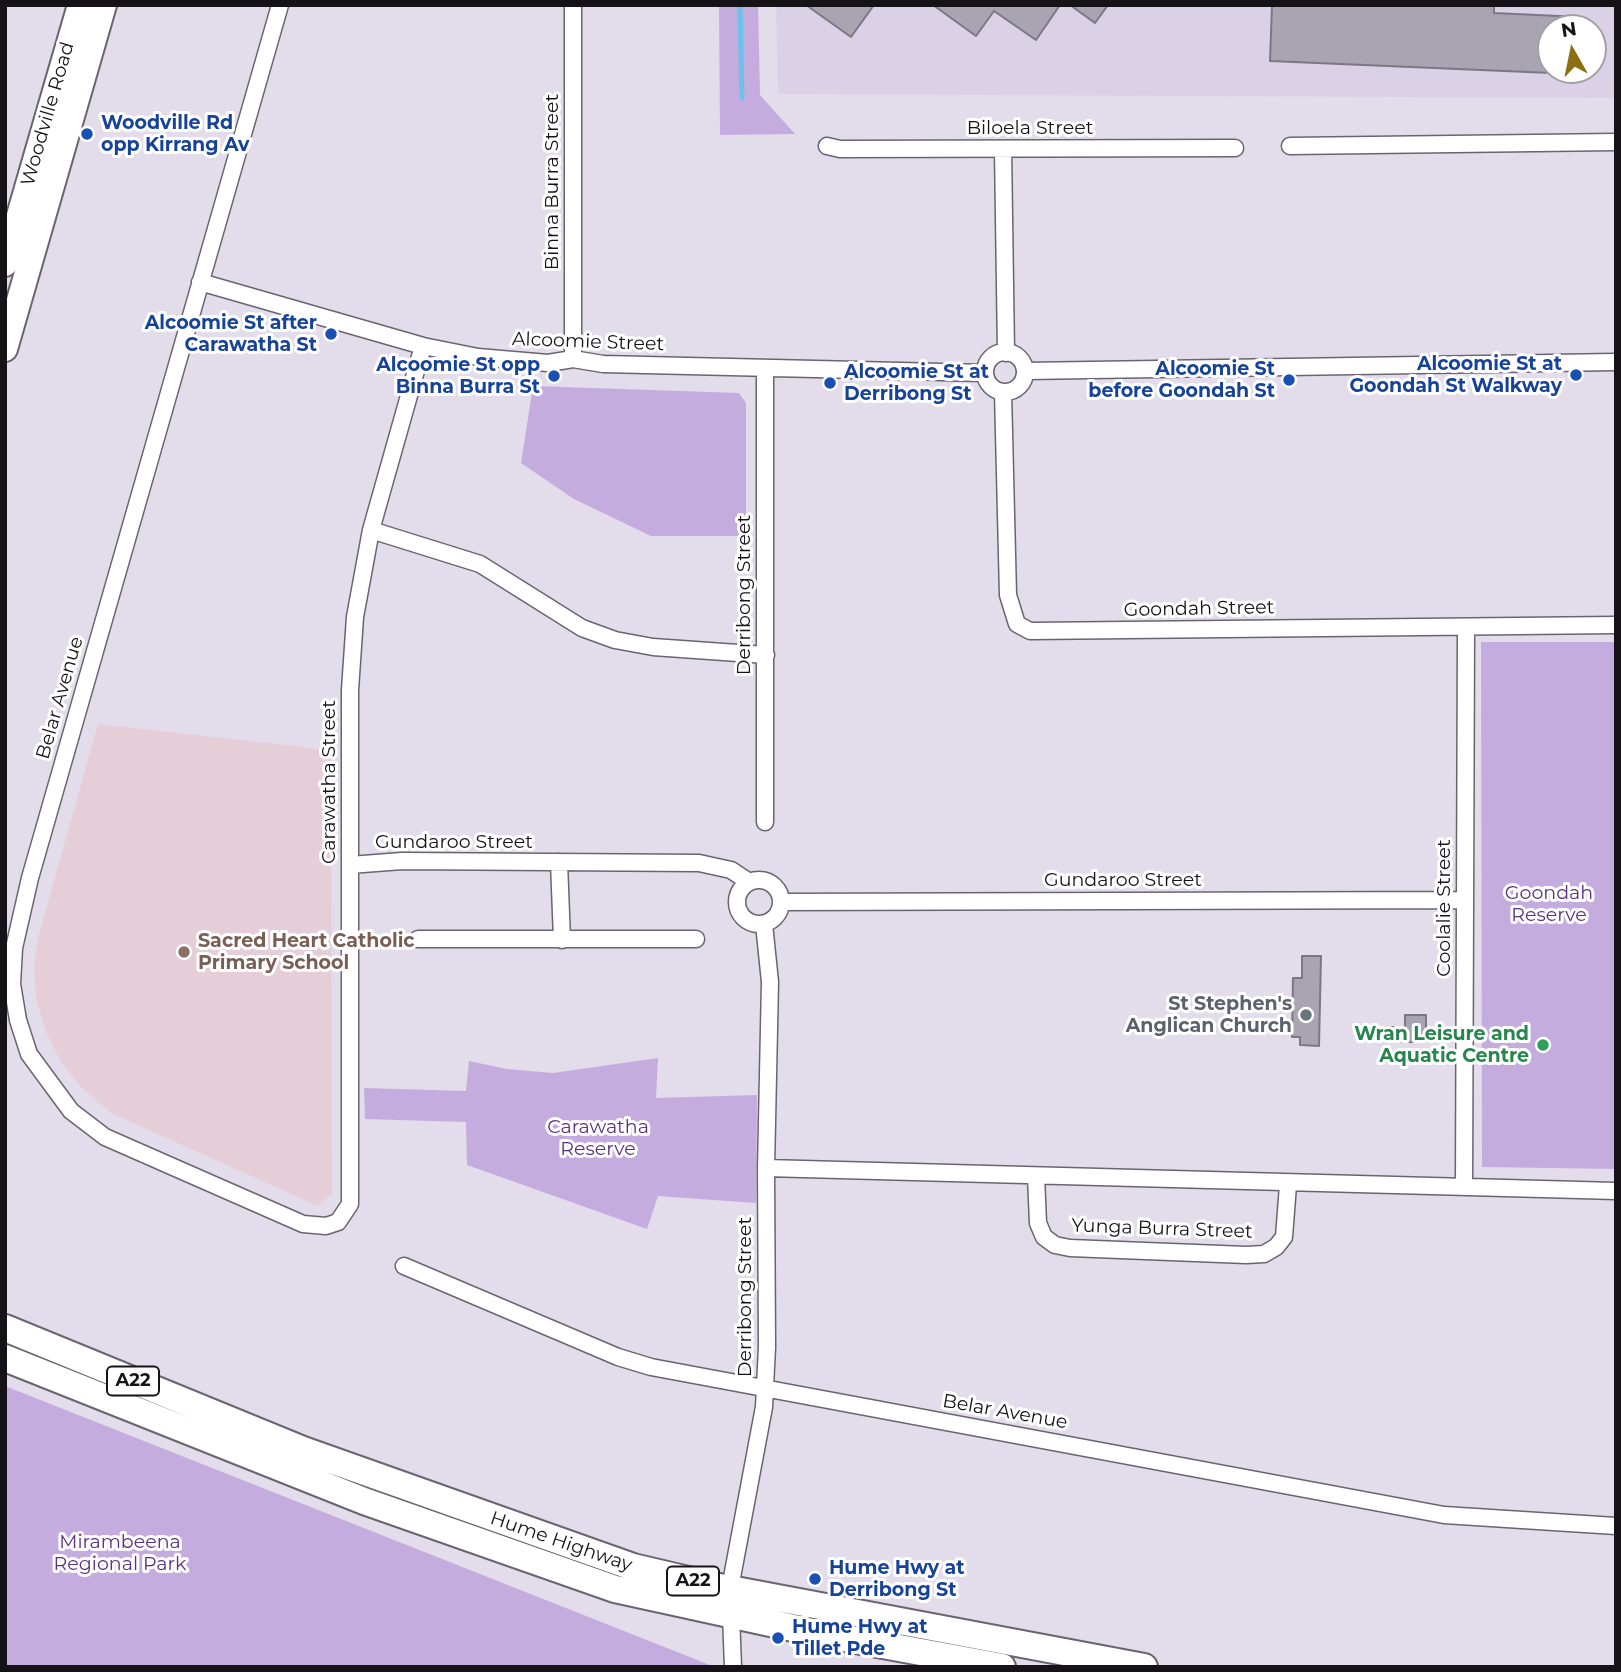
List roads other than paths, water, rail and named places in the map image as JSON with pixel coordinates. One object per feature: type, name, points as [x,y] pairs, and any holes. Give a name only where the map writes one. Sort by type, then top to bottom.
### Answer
[{"type":"highway","name":"Hume Highway","points":[[5,1328],[271,1437],[633,1567],[1144,1667]]},
{"type":"highway","name":"Hume Highway","points":[[5,1358],[250,1458],[481,1544],[615,1588],[730,1614],[1002,1667]]},
{"type":"main road","name":"Woodville Road","points":[[5,264],[80,5]]},
{"type":"main road","name":"Woodville Road","points":[[5,349],[104,5]]},
{"type":"street","name":"Belar Avenue","points":[[280,5],[30,878],[14,948],[12,984],[18,1020],[29,1054],[71,1111],[104,1137],[303,1224],[326,1226],[338,1222]]},
{"type":"street","name":"Binna Burra Street","points":[[573,5],[573,359]]},
{"type":"street","points":[[1290,146],[1616,142]]},
{"type":"street","name":"Biloela Street","points":[[827,146],[840,149],[1235,148]]},
{"type":"street","points":[[1003,149],[1006,353]]},
{"type":"street","name":"Alcoomie Street","points":[[200,282],[423,346],[515,361],[548,363],[573,359],[603,365],[985,373]]},
{"type":"street","name":"Carawatha Street","points":[[338,1222],[350,1204],[351,1189],[350,690],[355,617],[371,530],[423,346]]},
{"type":"street","points":[[1006,353],[1017,356],[1025,371],[1021,384],[1003,392],[989,384],[985,373],[989,360],[1006,353]]},
{"type":"street","points":[[1025,371],[1616,362]]},
{"type":"street","name":"Derribong Street","points":[[765,368],[765,822]]},
{"type":"street","name":"Goondah Street","points":[[1003,392],[1008,595],[1017,624],[1030,631],[1616,625]]},
{"type":"street","points":[[371,530],[480,564],[573,623],[615,640],[653,647],[766,655]]},
{"type":"street","name":"Coolalie Street","points":[[1464,1187],[1466,628]]},
{"type":"street","name":"Gundaroo Street","points":[[350,864],[402,861],[699,863],[731,870],[750,882]]},
{"type":"street","name":"Gundaroo Street","points":[[559,862],[562,940]]},
{"type":"street","points":[[757,880],[771,883],[781,895],[782,902],[777,917],[764,925],[750,923],[739,913],[739,892],[750,882],[757,880]]},
{"type":"street","name":"Gundaroo Street","points":[[782,902],[1465,900]]},
{"type":"street","name":"Derribong Street","points":[[733,1667],[730,1588],[762,1420],[765,1389],[770,982],[764,925]]},
{"type":"street","points":[[418,939],[696,939]]},
{"type":"street","points":[[766,1168],[1289,1185],[1616,1192]]},
{"type":"street","name":"Yunga Burra Street","points":[[1036,1176],[1038,1223],[1044,1237],[1055,1245],[1070,1248],[1246,1255],[1264,1254],[1276,1247],[1284,1237],[1289,1185]]},
{"type":"street","name":"Belar Avenue","points":[[404,1266],[618,1357],[765,1389],[1444,1515],[1616,1525]]},
{"type":"waterway","points":[[740,5],[742,98]]},
{"type":"place","name":"Woodville Rd opp Kirrang Av","points":[[87,134]]},
{"type":"place","name":"Alcoomie St after Carawatha St","points":[[331,334]]},
{"type":"place","name":"Alcoomie St at Goondah St Walkway","points":[[1576,375]]},
{"type":"place","name":"Alcoomie St opp Binna Burra St","points":[[554,376]]},
{"type":"place","name":"Alcoomie St before Goondah St","points":[[1289,380]]},
{"type":"place","name":"Alcoomie St at Derribong St","points":[[830,383]]},
{"type":"place","name":"Sacred Heart Catholic Primary School","points":[[184,952]]},
{"type":"place","name":"St Stephen's Anglican Church","points":[[1306,1015]]},
{"type":"place","name":"Wran Leisure and Aquatic Centre","points":[[1543,1045]]},
{"type":"place","name":"Hume Hwy at Derribong St","points":[[815,1579]]},
{"type":"place","name":"Hume Hwy at Tillet Pde","points":[[778,1638]]},
{"type":"park label","name":"Goondah Reserve","points":[[1549,904]]},
{"type":"park label","name":"Carawatha Reserve","points":[[598,1138]]},
{"type":"park label","name":"Mirambeena Regional Park","points":[[120,1553]]}]
